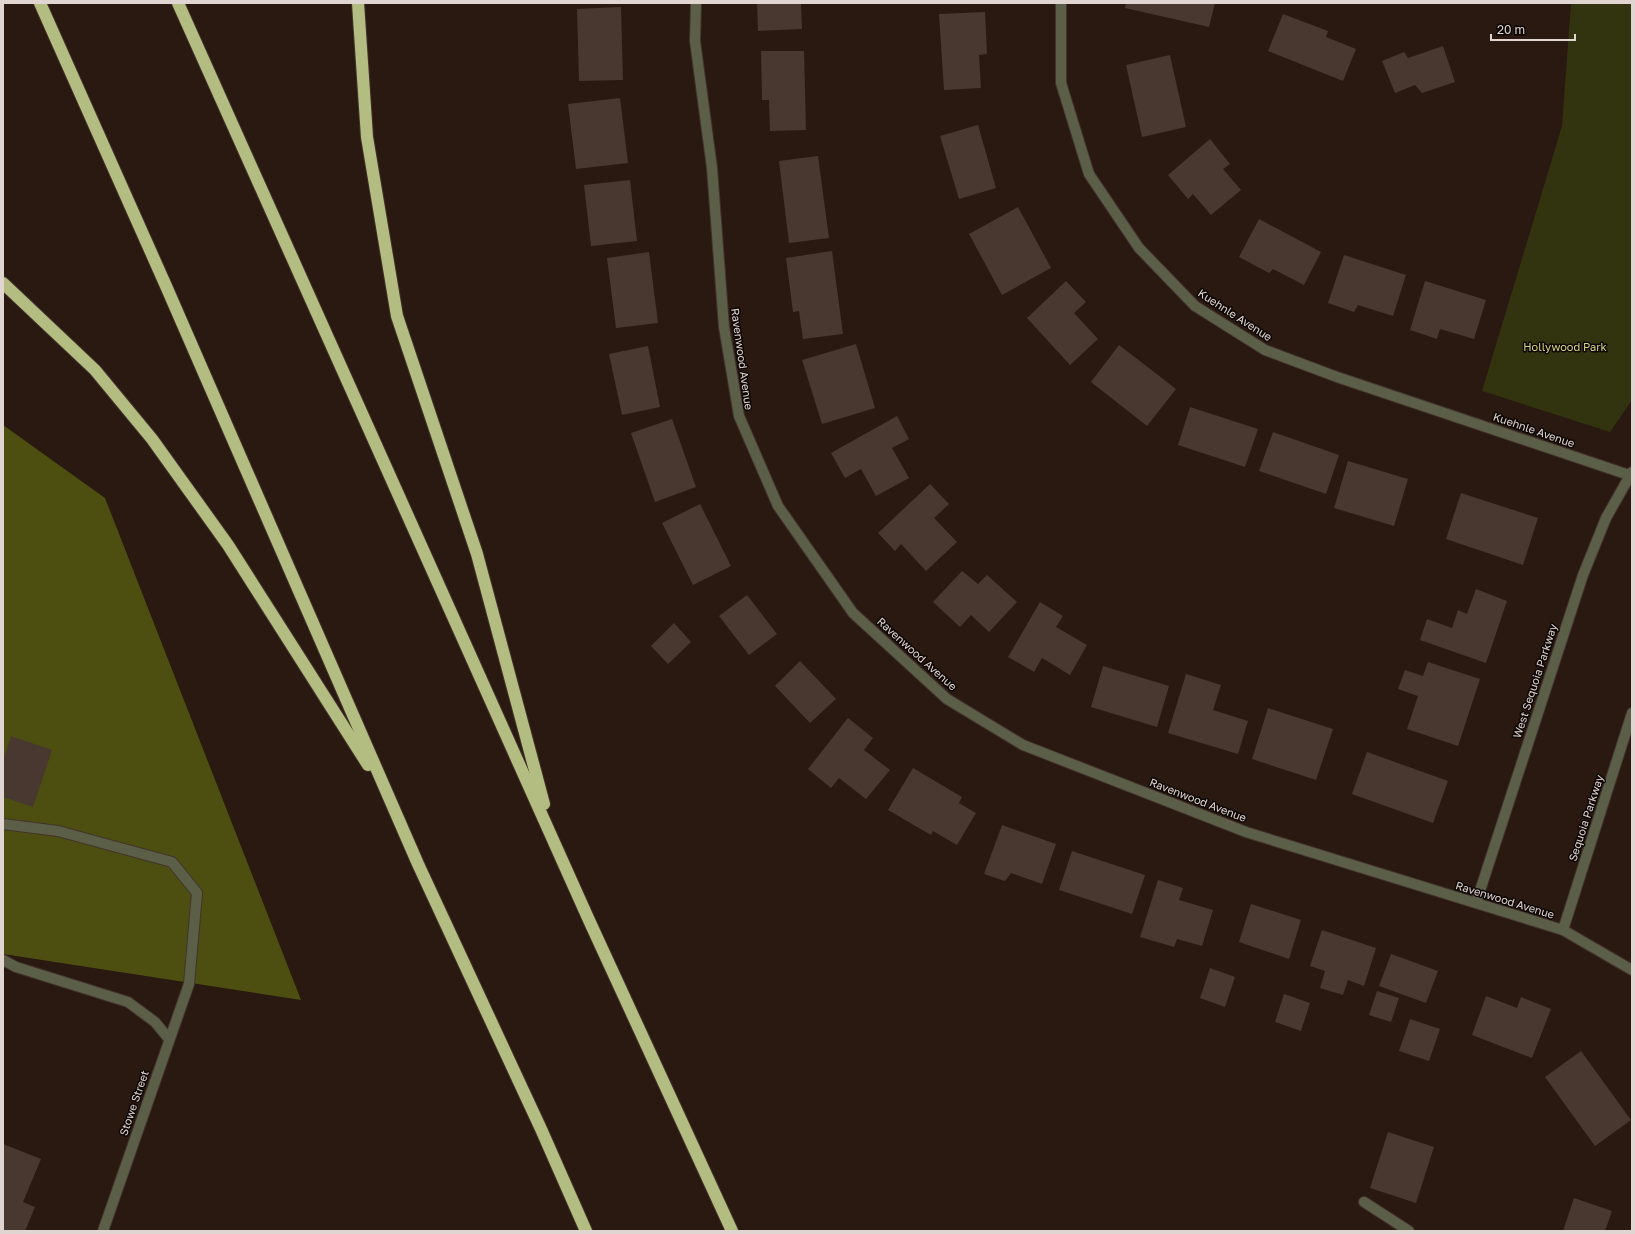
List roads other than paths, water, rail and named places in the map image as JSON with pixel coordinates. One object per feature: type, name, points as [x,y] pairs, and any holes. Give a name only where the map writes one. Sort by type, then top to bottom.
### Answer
[{"type":"highway","points":[[40,3],[166,286],[418,864],[541,1129],[586,1231]]},
{"type":"highway","points":[[178,3],[588,918],[732,1231]]},
{"type":"highway","points":[[358,3],[367,137],[397,316],[477,554],[554,840]]},
{"type":"highway","points":[[3,283],[96,370],[152,439],[228,545],[388,796]]},
{"type":"street","name":"Ravenwood Avenue","points":[[696,3],[695,41],[712,168],[724,327],[739,416],[778,506],[852,613],[947,699],[1023,745],[1246,832],[1563,930],[1632,970]]},
{"type":"street","name":"Kuehnle Avenue","points":[[1061,3],[1061,83],[1090,174],[1139,248],[1195,306],[1265,350],[1337,377],[1631,474]]},
{"type":"street","name":"West Sequoia Parkway","points":[[1476,903],[1583,574],[1606,518],[1631,474]]},
{"type":"street","name":"Sequoia Parkway","points":[[1563,930],[1632,713]]},
{"type":"street","name":"Stowe Street","points":[[3,824],[58,831],[172,862],[197,893],[189,984],[103,1231]]},
{"type":"street","points":[[3,960],[16,967],[128,1002],[155,1022],[169,1039]]},
{"type":"street","points":[[1364,1202],[1409,1231]]},
{"type":"park label","name":"Hollywood Park","points":[[1565,347]]}]
